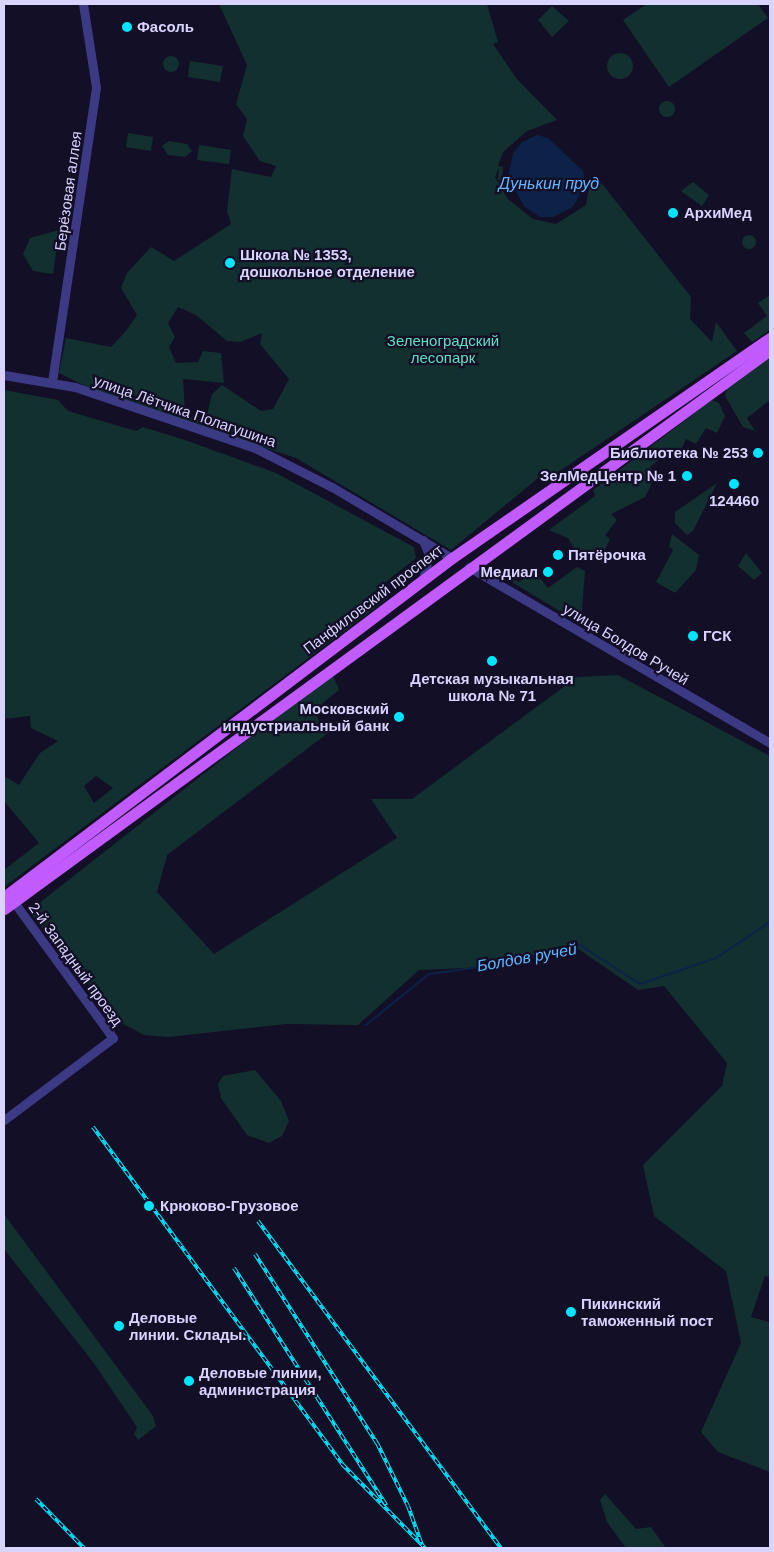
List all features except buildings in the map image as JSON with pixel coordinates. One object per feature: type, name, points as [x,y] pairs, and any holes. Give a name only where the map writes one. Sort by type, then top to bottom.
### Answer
[{"type":"main road","name":"Панфиловский проспект","points":[[4,909],[8,897],[422,580],[770,338]]},
{"type":"main road","name":"Панфиловский проспект","points":[[8,897],[469,568],[770,350]]},
{"type":"main road","points":[[452,558],[469,568]]},
{"type":"street","name":"Берёзовая аллея","points":[[52,382],[96,87],[83,4]]},
{"type":"street","name":"улица Лётчика Полагушина","points":[[4,375],[52,382],[254,448],[452,558]]},
{"type":"street","points":[[422,540],[429,555],[422,580]]},
{"type":"street","name":"улица Болдов Ручей","points":[[469,568],[770,743]]},
{"type":"street","name":"2-й Западный проезд","points":[[4,1120],[113,1038],[8,897]]},
{"type":"green space","name":"Зеленоградский лесопарк","points":[[219,4],[487,4],[498,42],[493,44],[517,79],[557,120],[527,131],[503,152],[498,166],[503,167],[502,180],[498,180],[499,167],[495,177],[508,199],[533,219],[556,224],[586,205],[591,176],[596,176],[691,297],[690,319],[712,342],[716,322],[737,351],[548,479],[543,474],[451,550],[296,458],[102,394],[59,373],[66,338],[111,347],[126,331],[137,315],[121,288],[127,273],[151,247],[174,261],[231,224],[227,211],[232,169],[271,177],[276,166],[260,161],[243,136],[247,119],[236,104],[247,65]],"holes":[[[178,307],[196,315],[227,341],[241,342],[262,333],[260,344],[289,379],[273,409],[261,411],[222,385],[212,394],[205,423],[185,412],[183,379],[224,383],[221,353],[203,351],[198,362],[176,363],[169,347],[175,337],[168,323]]]},
{"type":"green space","points":[[647,4],[758,4],[768,18],[669,87],[623,20]]},
{"type":"green space","points":[[552,6],[569,21],[552,37],[538,20]]},
{"type":"green space","points":[[620,53],[629,57],[633,66],[629,75],[620,79],[611,75],[607,66],[611,57]]},
{"type":"green space","points":[[171,56],[179,64],[171,72],[163,64]]},
{"type":"green space","points":[[190,61],[223,66],[220,82],[188,77]]},
{"type":"green space","points":[[667,101],[675,109],[667,117],[659,109]]},
{"type":"green space","points":[[128,133],[153,137],[151,151],[126,147]]},
{"type":"green space","points":[[169,141],[187,144],[192,151],[185,157],[168,155],[162,146]]},
{"type":"green space","points":[[199,145],[231,150],[229,164],[197,160]]},
{"type":"green space","points":[[693,182],[709,195],[702,206],[681,191]]},
{"type":"green space","points":[[59,230],[53,274],[33,271],[23,254],[30,238]]},
{"type":"green space","points":[[746,235],[752,235],[756,242],[752,249],[746,249],[742,245],[742,239]]},
{"type":"green space","points":[[770,295],[770,330],[752,342],[744,333],[767,316],[758,303]]},
{"type":"green space","points":[[770,356],[770,400],[747,418],[755,431],[743,427],[725,396],[727,388]]},
{"type":"green space","points":[[4,390],[58,400],[68,411],[136,431],[143,427],[276,473],[414,547],[416,558],[378,588],[387,599],[4,887],[4,870],[39,843],[4,801],[4,776],[19,785],[40,753],[58,741],[31,728],[30,716],[4,719]],"holes":[[[96,776],[113,788],[94,803],[84,786]]]},
{"type":"green space","points":[[712,400],[719,403],[725,416],[717,433],[706,428],[696,444],[686,439],[678,456],[668,452],[650,467],[656,475],[645,497],[611,514],[617,520],[605,535],[610,539],[600,560],[585,552],[578,555],[568,538],[549,530],[595,496],[593,490]]},
{"type":"green space","points":[[717,483],[693,531],[687,535],[675,523],[675,512]]},
{"type":"green space","points":[[672,534],[699,555],[696,570],[675,593],[656,582],[673,550],[669,546]]},
{"type":"green space","points":[[746,553],[762,573],[754,580],[738,566]]},
{"type":"green space","points":[[577,567],[585,571],[581,624],[500,575],[519,582],[534,571],[548,588]]},
{"type":"green space","points":[[332,673],[339,690],[313,711],[328,733],[167,855],[157,892],[214,954],[397,838],[371,799],[412,799],[577,677],[618,675],[770,756],[770,1277],[765,1276],[751,1317],[770,1322],[770,1472],[718,1452],[701,1432],[741,1343],[726,1271],[654,1216],[643,1165],[722,1086],[727,1063],[664,986],[638,990],[577,948],[488,967],[419,970],[358,1025],[286,1024],[169,1037],[144,1035],[120,1022],[34,918],[32,910],[38,904]]},
{"type":"green space","points":[[255,1070],[281,1101],[289,1121],[282,1136],[269,1143],[247,1135],[221,1098],[218,1084],[223,1076]]},
{"type":"green space","points":[[4,1214],[153,1416],[156,1426],[138,1440],[134,1434],[137,1427],[93,1362],[4,1249]]},
{"type":"green space","points":[[605,1494],[636,1529],[651,1527],[666,1548],[626,1548],[607,1522],[600,1500]]},
{"type":"water","name":"Дунькин пруд","points":[[537,135],[548,138],[583,171],[586,184],[573,207],[553,217],[540,217],[524,206],[508,177],[513,153],[522,142]]},
{"type":"waterway","name":"Болдов ручей","points":[[366,1025],[429,974],[501,964],[580,945],[640,984],[716,958],[770,922]]},
{"type":"railway","points":[[93,1127],[342,1464],[425,1548]]},
{"type":"railway","points":[[258,1221],[501,1548]]},
{"type":"railway","points":[[255,1254],[377,1443],[408,1506],[422,1545]]},
{"type":"railway","points":[[234,1268],[386,1505]]},
{"type":"railway","points":[[36,1499],[84,1548]]},
{"type":"place","name":"Фасоль","points":[[127,27]]},
{"type":"place","name":"АрхиМед","points":[[673,213]]},
{"type":"place","name":"Школа № 1353, дошкольное отделение","points":[[230,263]]},
{"type":"place","name":"Библиотека № 253","points":[[758,453]]},
{"type":"place","name":"ЗелМедЦентр № 1","points":[[687,476]]},
{"type":"place","name":"124460","points":[[734,484]]},
{"type":"place","name":"Пятёрочка","points":[[558,555]]},
{"type":"place","name":"Медиал","points":[[548,572]]},
{"type":"place","name":"ГСК","points":[[693,636]]},
{"type":"place","name":"Детская музыкальная школа № 71","points":[[492,661]]},
{"type":"place","name":"Московский индустриальный банк","points":[[399,717]]},
{"type":"place","name":"Крюково-Грузовое","points":[[149,1206]]},
{"type":"place","name":"Пикинский таможенный пост","points":[[571,1312]]},
{"type":"place","name":"Деловые линии. Склады.","points":[[119,1326]]},
{"type":"place","name":"Деловые линии, администрация","points":[[189,1381]]}]
